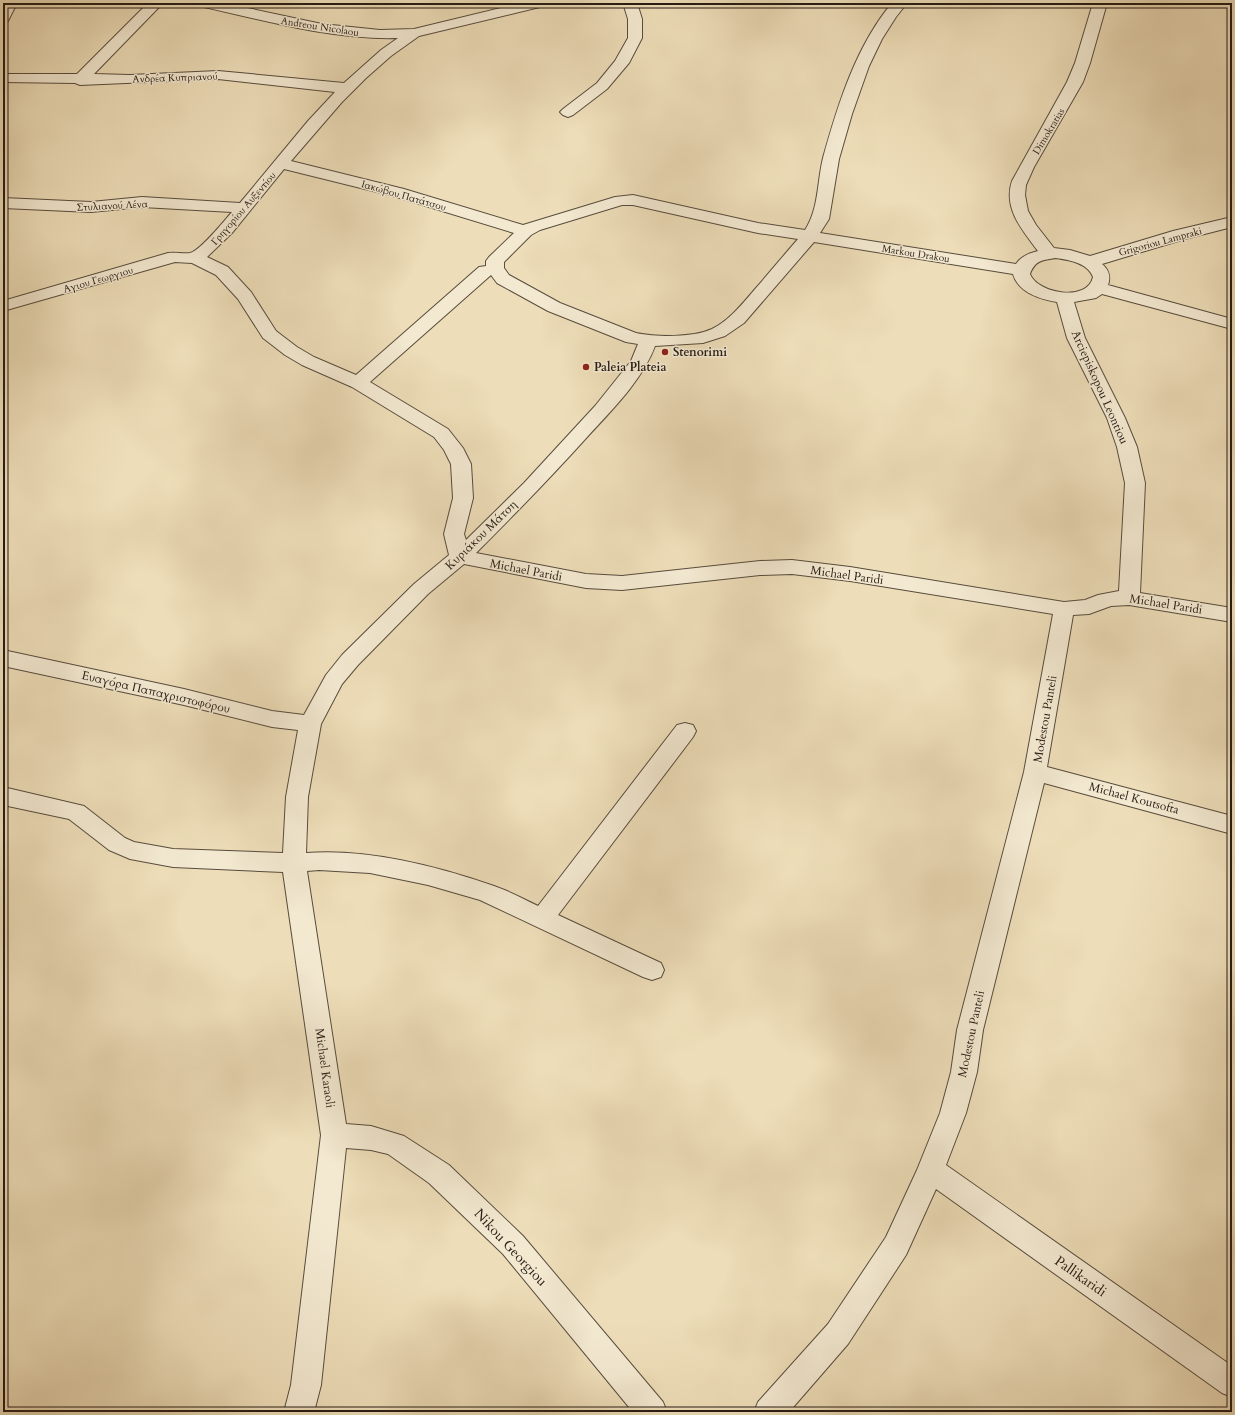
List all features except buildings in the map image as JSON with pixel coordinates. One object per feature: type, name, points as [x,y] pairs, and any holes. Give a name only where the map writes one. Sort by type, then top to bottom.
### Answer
[{"type":"street","points":[[3,18],[10,3]]},
{"type":"street","points":[[80,80],[156,3]]},
{"type":"street","name":"Andreou Nicolaou","points":[[204,3],[329,29],[380,34],[414,33]]},
{"type":"street","points":[[414,33],[539,3]]},
{"type":"street","points":[[568,112],[602,86],[622,63],[635,38],[635,19],[630,3]]},
{"type":"street","points":[[525,231],[495,261],[495,269],[503,279],[554,307],[632,338],[648,341],[703,338],[718,332],[738,319],[810,236],[820,219],[831,159],[844,114],[862,66],[875,39],[900,3]]},
{"type":"street","name":"Dimokratias","points":[[1049,253],[1021,215],[1017,194],[1019,183],[1034,154],[1065,104],[1076,81],[1100,3]]},
{"type":"street","name":"Γρηγορίου Αυξεντίου","points":[[195,258],[207,249],[244,208],[346,88],[392,48],[414,33]]},
{"type":"street","name":"Ανδρέα Κυπριανού","points":[[3,78],[80,80],[218,75],[346,88]]},
{"type":"street","name":"Ιακώβου Πατάτσου","points":[[282,164],[398,192],[525,231]]},
{"type":"street","name":"Markou Drakou","points":[[525,231],[534,226],[621,200],[640,202],[758,228],[1022,270]]},
{"type":"street","name":"Στυλιανού Λένα","points":[[3,203],[91,207],[142,202],[244,208]]},
{"type":"street","name":"Grigoriou Lampraki","points":[[1089,262],[1179,235],[1232,222]]},
{"type":"street","points":[[1049,253],[1069,254],[1089,262],[1100,274],[1101,282],[1098,287],[1083,296],[1064,297],[1043,293],[1032,288],[1022,277],[1022,270],[1025,263],[1032,257],[1049,253]]},
{"type":"street","name":"Αγιου Γεωργιου","points":[[3,306],[174,257],[195,258]]},
{"type":"street","points":[[195,258],[222,271],[245,296],[270,334],[291,351],[308,361],[358,383],[441,434],[453,448],[461,464],[463,498],[454,534],[460,557]]},
{"type":"street","points":[[358,383],[485,271],[495,269]]},
{"type":"street","points":[[1098,287],[1232,324]]},
{"type":"street","name":"Arciepiskopou Leontiou","points":[[1064,297],[1076,338],[1116,418],[1128,447],[1135,484],[1129,598]]},
{"type":"street","name":"Κυριάκου Μάτση","points":[[310,724],[334,680],[350,660],[421,589],[460,557],[531,487],[602,410],[640,362],[648,341]]},
{"type":"street","name":"Michael Paridi","points":[[460,557],[586,581],[622,583],[760,568],[792,567],[850,574],[1064,609],[1089,607],[1098,602],[1111,599],[1129,598],[1232,615]]},
{"type":"street","name":"Modestou Panteli","points":[[769,1412],[838,1334],[896,1246],[931,1170],[953,1113],[964,1072],[970,1030],[1035,772],[1064,609]]},
{"type":"street","name":"Ευαγόρα Παπαχριστοφόρου","points":[[3,658],[184,697],[272,719],[310,724]]},
{"type":"street","name":"Michael Karaoli","points":[[299,1412],[306,1385],[334,1135],[294,863],[297,797],[310,724]]},
{"type":"street","points":[[542,919],[685,731]]},
{"type":"street","name":"Michael Koutsofta","points":[[1035,772],[1232,825]]},
{"type":"street","points":[[3,796],[76,812],[117,844],[130,850],[173,858],[294,863],[319,861],[370,864],[428,876],[487,893],[652,970]]},
{"type":"street","name":"Nikou Georgiou","points":[[334,1135],[371,1138],[395,1144],[440,1174],[513,1245],[652,1412]]},
{"type":"street","name":"Pallikaridi","points":[[931,1170],[1232,1383]]},
{"type":"place","name":"Stenorimi","points":[[665,352]]},
{"type":"place","name":"Paleia Plateia","points":[[586,367]]}]
